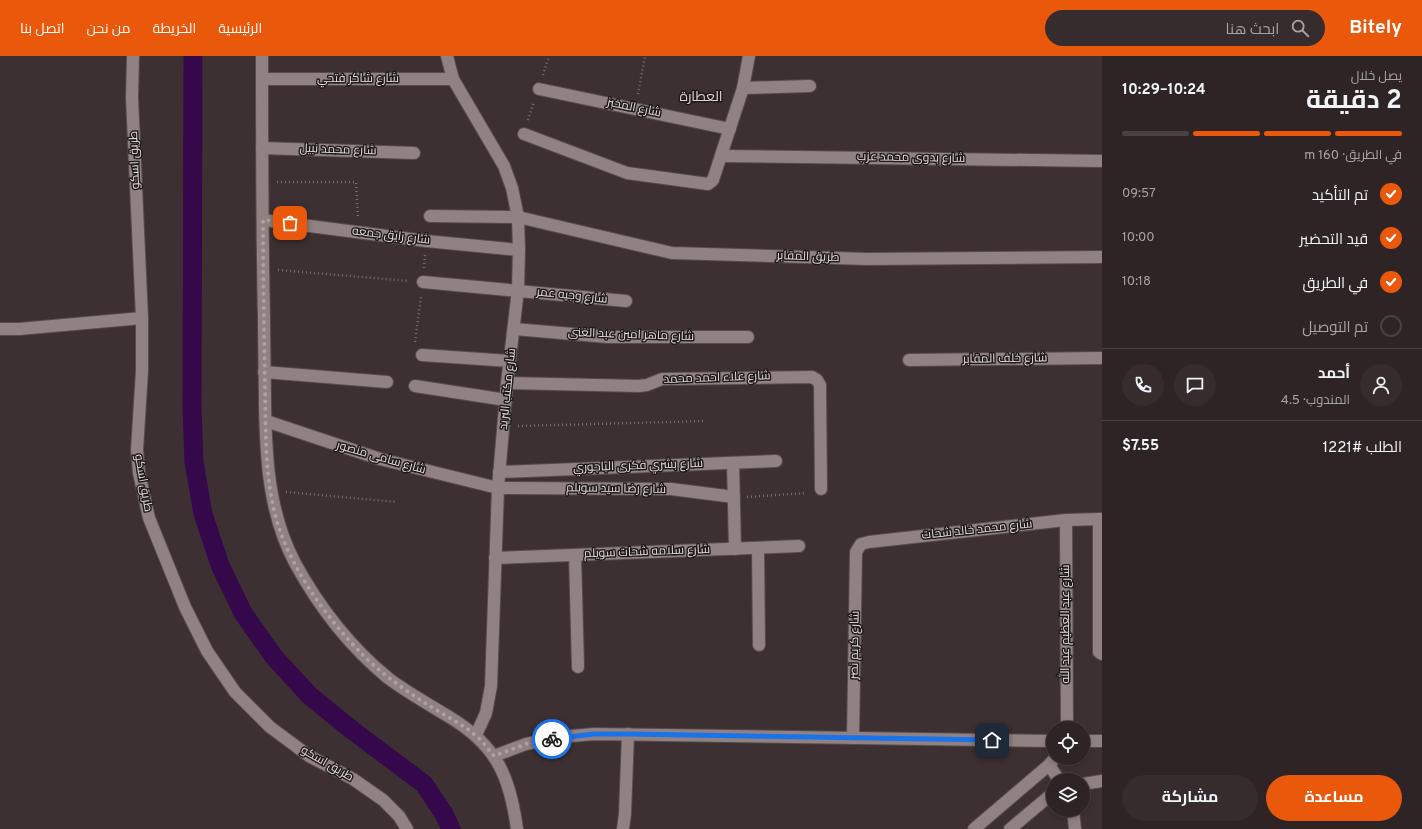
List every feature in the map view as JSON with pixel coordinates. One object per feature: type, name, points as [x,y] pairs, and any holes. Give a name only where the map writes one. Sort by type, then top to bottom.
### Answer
[{"type":"street","name":"طريق اسكو","points":[[133,56],[132,98],[142,318],[142,371],[137,450],[143,496],[149,518],[185,607],[207,652],[235,692],[270,727],[309,756],[353,779],[382,800],[399,816],[407,829]]},
{"type":"street","points":[[262,56],[264,372],[270,490],[279,526],[294,560],[312,593],[335,624],[360,652],[388,678],[419,700],[453,718],[476,735],[494,756],[504,772],[511,790],[517,829]]},
{"type":"street","name":"شارع مكتب البريد","points":[[447,56],[454,79],[486,132],[504,166],[512,188],[518,217],[518,290],[507,383],[498,488],[491,686],[486,713],[476,735]]},
{"type":"street","points":[[524,134],[627,173],[706,185],[710,184],[713,180],[743,88],[749,56]]},
{"type":"street","name":"شارع شاكر فتحي","points":[[262,79],[454,79]]},
{"type":"street","points":[[743,88],[810,86]]},
{"type":"street","name":"شارع المخبز","points":[[538,89],[730,129]]},
{"type":"street","name":"شارع محمد نبيل","points":[[262,148],[414,153]]},
{"type":"street","name":"شارع بدوى محمد عزب","points":[[721,156],[1102,160]]},
{"type":"street","name":"طريق المقابر","points":[[430,216],[518,217],[672,253],[868,259],[1102,256]]},
{"type":"street","name":"شارع رايق جمعه","points":[[263,220],[426,241],[519,250]]},
{"type":"street","name":"شارع وجيه عمر","points":[[423,282],[626,301]]},
{"type":"street","points":[[0,329],[19,330],[142,318]]},
{"type":"street","name":"شارع ماهر امين عبد الغنى","points":[[514,329],[608,336],[748,336]]},
{"type":"street","points":[[422,355],[510,361]]},
{"type":"street","name":"شارع خلف المقابر","points":[[909,360],[1102,358]]},
{"type":"street","points":[[264,372],[387,382]]},
{"type":"street","name":"شارع علاء احمد محمد","points":[[507,383],[639,386],[668,378],[812,377],[817,380],[820,385],[821,489]]},
{"type":"street","points":[[415,386],[506,400]]},
{"type":"street","name":"شارع سامى منصور","points":[[266,421],[380,459],[498,488]]},
{"type":"street","name":"شارع بشري فكرى الباجوري","points":[[499,472],[776,461]]},
{"type":"street","points":[[732,463],[735,549]]},
{"type":"street","name":"شارع رضا سيد سويلم","points":[[498,488],[671,489],[734,497]]},
{"type":"street","points":[[1101,519],[1098,652],[1102,654]]},
{"type":"street","name":"شارع محمد خالد شحات","points":[[856,552],[861,544],[865,542],[1066,520],[1101,519]]},
{"type":"street","name":"شارع عبد العظيم عبد الله","points":[[1066,520],[1067,721]]},
{"type":"street","name":"شارع سلامه شحات سويلم","points":[[496,558],[799,546]]},
{"type":"street","points":[[758,548],[759,645]]},
{"type":"street","name":"شارع كريم نصر","points":[[853,738],[856,552]]},
{"type":"street","points":[[575,555],[578,667]]},
{"type":"street","points":[[494,756],[526,744],[560,737],[628,734],[1046,741]]},
{"type":"street","points":[[623,829],[625,814],[628,734]]},
{"type":"street","points":[[1090,741],[1102,741]]},
{"type":"street","points":[[974,829],[1049,765]]},
{"type":"street","points":[[1090,783],[1102,781]]},
{"type":"street","points":[[1010,829],[1046,798]]},
{"type":"street","points":[[1073,817],[1075,829]]},
{"type":"path","points":[[524,134],[549,56]]},
{"type":"path","points":[[636,109],[645,56]]},
{"type":"path","points":[[263,182],[356,182],[359,232]]},
{"type":"path","points":[[422,355],[415,351],[414,345],[423,282],[426,241]]},
{"type":"path","points":[[263,269],[423,282]]},
{"type":"path","points":[[504,427],[706,421]]},
{"type":"path","points":[[734,497],[816,493],[821,489]]},
{"type":"path","points":[[270,490],[397,502]]},
{"type":"waterway","points":[[193,56],[192,408],[194,462],[203,514],[220,565],[243,613],[274,657],[310,696],[352,730],[424,784],[444,814],[451,829]]},
{"type":"way so far","points":[[290,223],[263,220],[263,269],[267,455],[270,490],[279,526],[294,560],[312,593],[335,624],[360,652],[388,678],[419,700],[453,718],[476,735],[494,756],[526,744],[552,739]]},
{"type":"district","name":"العطارة","points":[[701,97]]},
{"type":"route","points":[[552,739],[594,734],[628,734],[992,740]]}]
